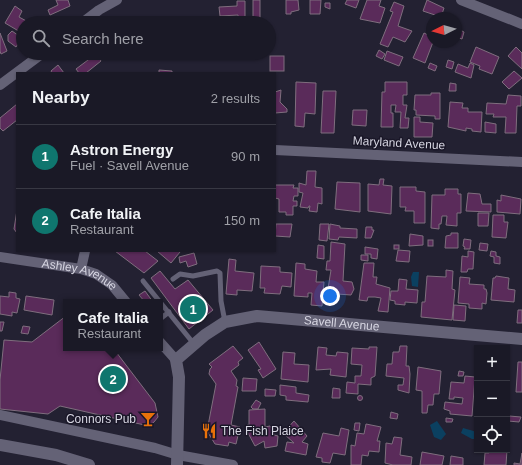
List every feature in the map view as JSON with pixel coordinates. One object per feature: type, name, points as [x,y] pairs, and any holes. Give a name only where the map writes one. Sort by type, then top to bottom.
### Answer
[{"type":"street","points":[[91,16],[116,0]]},
{"type":"street","points":[[461,0],[522,24]]},
{"type":"street","points":[[17,72],[34,60]]},
{"type":"street","points":[[0,85],[16,73]]},
{"type":"street","name":"Maryland Avenue","points":[[276,150],[522,162]]},
{"type":"street","points":[[81,269],[85,252]]},
{"type":"street","name":"Ashley Avenue","points":[[0,257],[81,269],[96,274],[104,279],[123,299]]},
{"type":"street","name":"Savell Avenue","points":[[176,360],[225,322],[258,316],[522,339]]},
{"type":"street","points":[[163,345],[176,360],[180,377],[178,460]]},
{"type":"street","points":[[0,415],[156,448],[178,460],[233,465]]},
{"type":"street","points":[[0,445],[56,456],[89,465]]},
{"type":"lane","points":[[173,279],[180,274],[193,276],[217,271],[220,273],[221,301],[225,322]]},
{"type":"lane","points":[[143,281],[158,299]]},
{"type":"lane","points":[[163,305],[195,344]]},
{"type":"lane","points":[[163,317],[169,312]]},
{"type":"water","points":[[413,272],[419,272],[418,287],[412,286],[411,277]]},
{"type":"water","points":[[437,421],[446,434],[441,440],[434,437],[430,425]]},
{"type":"water","points":[[463,428],[474,431],[474,439],[472,439],[461,433]]},
{"type":"building","points":[[56,0],[68,0],[70,6],[50,15],[48,10],[58,5]]},
{"type":"building","points":[[253,0],[260,0],[260,16],[253,16]]},
{"type":"building","points":[[286,0],[298,0],[299,10],[291,12],[291,14],[286,14]]},
{"type":"building","points":[[310,0],[321,0],[320,14],[310,14]]},
{"type":"building","points":[[347,0],[359,0],[356,8],[345,4]]},
{"type":"building","points":[[367,0],[381,0],[379,6],[385,8],[380,23],[360,19]]},
{"type":"building","points":[[427,0],[444,8],[443,12],[423,11]]},
{"type":"building","points":[[237,1],[245,1],[245,16],[220,16],[219,7],[237,6]]},
{"type":"building","points":[[394,2],[404,6],[398,26],[412,31],[405,42],[393,37],[388,47],[380,44],[393,12],[390,11]]},
{"type":"building","points":[[325,3],[330,3],[330,9],[325,7]]},
{"type":"building","points":[[15,6],[22,11],[20,16],[16,16],[16,29],[5,23]]},
{"type":"building","points":[[12,31],[16,34],[16,47],[8,41],[8,35]]},
{"type":"building","points":[[0,33],[7,51],[1,54],[0,51]]},
{"type":"building","points":[[424,33],[426,34],[426,48],[431,48],[425,63],[413,58]]},
{"type":"building","points":[[476,47],[499,57],[492,74],[479,69],[480,66],[470,62]]},
{"type":"building","points":[[516,47],[522,53],[522,69],[508,56]]},
{"type":"building","points":[[379,50],[385,54],[382,59],[376,56]]},
{"type":"building","points":[[387,51],[403,57],[399,66],[384,60]]},
{"type":"building","points":[[276,56],[284,56],[284,71],[270,71],[270,60],[276,60]]},
{"type":"building","points":[[88,60],[101,61],[87,72],[78,72],[76,69]]},
{"type":"building","points":[[448,60],[454,62],[452,69],[446,67]]},
{"type":"building","points":[[430,63],[437,66],[435,71],[428,68]]},
{"type":"building","points":[[470,63],[474,65],[471,78],[455,72],[458,64],[468,68]]},
{"type":"building","points":[[58,65],[63,72],[52,72]]},
{"type":"building","points":[[159,70],[172,71],[172,72],[159,72]]},
{"type":"building","points":[[514,71],[522,78],[509,89],[502,82]]},
{"type":"building","points":[[296,82],[316,83],[315,114],[305,113],[304,127],[295,126]]},
{"type":"building","points":[[385,82],[407,82],[407,95],[403,95],[403,105],[407,105],[405,118],[409,118],[408,128],[400,128],[401,112],[395,112],[396,105],[391,105],[391,113],[393,113],[393,127],[381,127],[382,92],[385,92]]},
{"type":"building","points":[[450,83],[456,84],[456,91],[449,91]]},
{"type":"building","points":[[281,90],[280,102],[287,109],[287,112],[276,113],[276,92]]},
{"type":"building","points":[[323,91],[336,91],[334,133],[321,133]]},
{"type":"building","points":[[431,93],[440,93],[440,119],[435,119],[435,116],[416,115],[416,110],[414,110],[415,95],[431,95]]},
{"type":"building","points":[[508,95],[521,96],[521,106],[517,106],[516,133],[505,133],[506,117],[493,117],[494,114],[486,114],[487,103],[506,104]]},
{"type":"building","points":[[450,102],[463,103],[462,108],[468,108],[468,112],[482,112],[481,132],[472,131],[472,129],[466,128],[466,131],[448,127]]},
{"type":"building","points":[[16,105],[16,121],[3,131],[0,128],[0,118]]},
{"type":"building","points":[[353,110],[367,110],[366,126],[352,125]]},
{"type":"building","points":[[414,117],[420,117],[420,122],[433,123],[432,137],[414,137]]},
{"type":"building","points":[[485,122],[496,124],[496,133],[485,132]]},
{"type":"building","points":[[307,171],[316,171],[315,187],[322,188],[322,204],[318,203],[317,212],[309,211],[310,206],[308,208],[300,207],[303,193],[299,192],[299,183],[306,185]]},
{"type":"building","points":[[380,179],[384,179],[383,185],[392,186],[391,214],[368,211],[368,184],[379,185]]},
{"type":"building","points":[[337,182],[360,183],[360,212],[335,209]]},
{"type":"building","points":[[276,185],[294,185],[293,188],[298,188],[298,196],[294,196],[293,201],[297,201],[297,206],[293,206],[293,215],[286,215],[286,212],[279,212],[279,199],[276,198]]},
{"type":"building","points":[[400,187],[416,187],[416,191],[425,192],[425,223],[414,223],[414,211],[405,211],[406,207],[400,207]]},
{"type":"building","points":[[445,189],[458,189],[458,194],[461,194],[461,213],[457,213],[457,226],[446,225],[447,216],[442,216],[439,229],[431,228],[432,195],[445,195]]},
{"type":"building","points":[[468,193],[480,194],[482,204],[491,204],[491,212],[466,211]]},
{"type":"building","points":[[501,195],[521,199],[520,214],[497,212],[497,200],[501,201]]},
{"type":"building","points":[[478,213],[489,213],[488,226],[478,226]]},
{"type":"building","points":[[493,215],[504,215],[504,222],[508,222],[506,238],[492,237]]},
{"type":"building","points":[[16,216],[16,232],[14,229]]},
{"type":"building","points":[[276,224],[292,224],[290,237],[276,236]]},
{"type":"building","points":[[320,224],[329,224],[327,241],[319,240]]},
{"type":"building","points":[[330,224],[340,226],[340,228],[357,229],[357,238],[339,237],[338,240],[329,239]]},
{"type":"building","points":[[366,227],[372,227],[372,230],[374,230],[371,238],[365,238]]},
{"type":"building","points":[[451,233],[458,233],[458,248],[445,248],[446,236],[451,235]]},
{"type":"building","points":[[410,234],[423,236],[423,245],[409,246]]},
{"type":"building","points":[[464,239],[471,240],[470,249],[464,249]]},
{"type":"building","points":[[428,240],[433,240],[433,246],[428,246]]},
{"type":"building","points":[[331,242],[345,244],[343,281],[352,282],[354,289],[351,295],[337,294],[337,298],[327,295],[331,270],[326,270],[327,261],[330,261]]},
{"type":"building","points":[[480,243],[488,244],[487,251],[479,250]]},
{"type":"building","points":[[318,245],[324,246],[324,259],[317,258]]},
{"type":"building","points":[[394,245],[399,245],[399,249],[394,249]]},
{"type":"building","points":[[365,247],[378,249],[377,259],[371,258],[371,254],[365,254]]},
{"type":"building","points":[[398,250],[410,251],[409,262],[396,261]]},
{"type":"building","points":[[468,251],[474,252],[473,269],[468,269],[467,272],[461,272],[462,256],[468,257]]},
{"type":"building","points":[[491,251],[496,252],[496,256],[500,257],[500,264],[494,263],[494,257],[490,256]]},
{"type":"building","points":[[116,252],[146,252],[158,261],[144,273]]},
{"type":"building","points":[[158,252],[180,252],[171,263]]},
{"type":"building","points":[[194,253],[197,264],[188,267],[186,261],[180,263],[179,257]]},
{"type":"building","points":[[361,255],[368,255],[368,261],[361,260]]},
{"type":"building","points":[[229,259],[236,260],[235,271],[254,273],[252,291],[237,290],[237,295],[226,294]]},
{"type":"building","points":[[296,263],[305,264],[305,269],[317,271],[316,282],[324,282],[322,306],[311,305],[312,293],[308,293],[308,297],[294,296]]},
{"type":"building","points":[[364,263],[374,263],[373,277],[377,277],[376,284],[390,288],[388,312],[378,311],[381,298],[368,297],[367,301],[359,300]]},
{"type":"building","points":[[261,266],[280,267],[280,272],[292,273],[291,287],[282,286],[280,294],[264,293],[265,288],[260,288]]},
{"type":"building","points":[[446,270],[453,271],[452,289],[455,290],[452,320],[421,317],[422,302],[425,302],[427,276],[446,277]]},
{"type":"building","points":[[160,271],[175,289],[188,280],[213,310],[189,329],[151,278]]},
{"type":"building","points":[[496,276],[509,278],[508,289],[515,290],[514,302],[491,300],[493,278]]},
{"type":"building","points":[[460,277],[470,278],[469,284],[484,285],[484,289],[486,289],[487,293],[486,304],[482,303],[482,309],[469,308],[469,304],[458,303]]},
{"type":"building","points":[[399,279],[407,280],[406,289],[418,290],[417,303],[405,302],[405,305],[395,304],[395,301],[390,300],[391,291],[398,291]]},
{"type":"building","points":[[145,291],[151,299],[142,299],[139,295]]},
{"type":"building","points":[[9,292],[16,293],[16,298],[20,299],[17,313],[12,312],[12,316],[0,314],[0,296],[9,297]]},
{"type":"building","points":[[26,296],[54,300],[52,315],[24,310]]},
{"type":"building","points":[[454,305],[466,306],[465,321],[453,320]]},
{"type":"building","points":[[518,310],[522,310],[522,323],[517,323]]},
{"type":"building","points":[[63,318],[63,351],[115,351],[155,403],[158,417],[149,426],[60,406],[48,414],[0,409],[0,380],[4,340],[32,342]]},
{"type":"building","points":[[0,322],[4,322],[2,331],[0,331]]},
{"type":"building","points":[[23,326],[30,327],[28,334],[21,333]]},
{"type":"building","points":[[259,342],[276,369],[263,378],[258,370],[261,369],[248,350]]},
{"type":"building","points":[[233,346],[243,358],[238,362],[239,365],[231,371],[237,380],[236,386],[238,387],[231,425],[240,427],[236,444],[229,442],[228,446],[215,444],[207,431],[216,384],[209,374],[212,367],[209,364]]},
{"type":"building","points":[[400,346],[407,346],[406,366],[409,366],[410,374],[409,393],[398,390],[398,385],[403,385],[404,378],[386,376],[387,364],[392,364],[393,352],[399,352]]},
{"type":"building","points":[[318,347],[327,348],[326,355],[336,356],[337,352],[348,353],[346,377],[330,375],[331,369],[316,370]]},
{"type":"building","points":[[369,347],[377,347],[375,376],[371,378],[371,385],[358,384],[358,394],[346,393],[347,382],[355,383],[355,376],[361,376],[362,365],[351,364],[352,348],[369,349]]},
{"type":"building","points":[[283,352],[295,353],[294,364],[309,365],[308,382],[281,379]]},
{"type":"building","points":[[518,362],[522,362],[522,392],[516,392]]},
{"type":"building","points":[[418,367],[441,371],[439,394],[434,394],[433,405],[428,405],[427,413],[422,413],[422,391],[416,390]]},
{"type":"building","points":[[459,371],[464,372],[463,376],[458,376]]},
{"type":"building","points":[[465,376],[474,377],[472,416],[450,414],[450,411],[444,409],[445,402],[462,404],[463,398],[454,397],[454,399],[449,399],[451,382],[464,383]]},
{"type":"building","points":[[243,378],[257,379],[256,391],[242,391]]},
{"type":"building","points":[[280,385],[296,387],[296,393],[309,395],[308,402],[286,400],[286,396],[280,395]]},
{"type":"building","points":[[333,388],[340,389],[340,398],[332,398]]},
{"type":"building","points":[[265,389],[276,390],[275,396],[265,396]]},
{"type":"building","points":[[358,396],[362,396],[362,400],[358,400]]},
{"type":"building","points":[[256,400],[261,403],[258,409],[253,409],[251,407]]},
{"type":"building","points":[[265,409],[265,427],[270,426],[274,431],[274,435],[278,436],[277,446],[265,448],[264,441],[255,446],[248,433],[247,425],[249,425],[249,410]]},
{"type":"building","points":[[391,412],[398,414],[397,419],[390,418]]},
{"type":"building","points":[[510,416],[521,417],[519,422],[510,421]]},
{"type":"building","points":[[446,418],[453,419],[452,422],[446,422]]},
{"type":"building","points":[[294,421],[307,436],[302,442],[308,444],[306,455],[285,451],[287,442],[294,443],[283,433]]},
{"type":"building","points":[[355,423],[360,423],[359,431],[354,430]]},
{"type":"building","points":[[366,424],[381,427],[377,441],[380,441],[379,452],[369,451],[368,456],[362,455],[361,465],[351,465],[351,445],[355,446],[357,433],[364,434]]},
{"type":"building","points":[[341,428],[349,430],[345,455],[333,453],[330,463],[322,462],[322,458],[316,457],[323,433],[339,436]]},
{"type":"building","points":[[394,437],[402,438],[400,455],[412,457],[411,465],[393,465],[385,463],[386,443],[392,444]]},
{"type":"building","points":[[422,452],[444,456],[442,465],[420,465]]},
{"type":"building","points":[[485,453],[507,453],[506,465],[484,465]]},
{"type":"building","points":[[522,453],[522,465],[514,465],[514,463],[520,464]]},
{"type":"building","points":[[451,456],[463,458],[463,465],[450,465]]},
{"type":"place","name":"Astron Energy","points":[[193,309]]},
{"type":"place","name":"Cafe Italia","points":[[113,379]]},
{"type":"place","name":"Connors Pub","points":[[148,419]]},
{"type":"place","name":"The Fish Plaice","points":[[209,431]]}]
